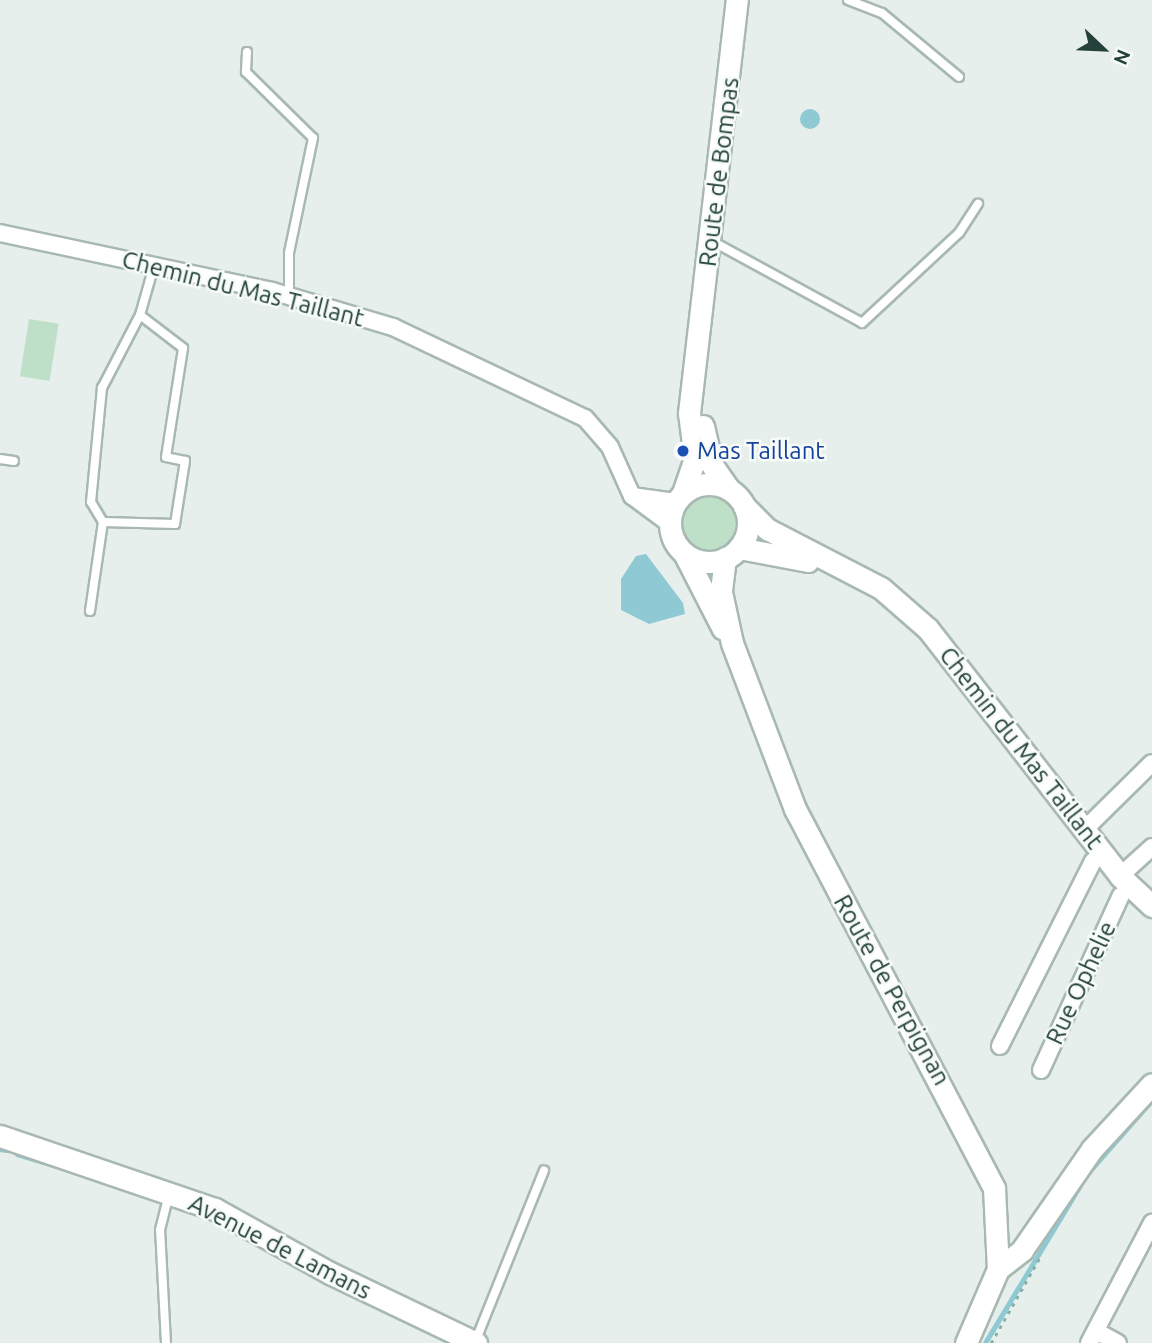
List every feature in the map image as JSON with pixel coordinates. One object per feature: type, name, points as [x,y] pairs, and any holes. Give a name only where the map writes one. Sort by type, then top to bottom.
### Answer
[{"type":"main road","name":"Route de Bompas","points":[[696,343],[737,0]]},
{"type":"main road","points":[[696,343],[704,434],[712,465],[744,506],[748,528],[732,553],[704,562],[684,553],[670,524],[695,459],[688,412],[696,343]]},
{"type":"main road","points":[[680,498],[705,484],[728,488]]},
{"type":"main road","name":"Chemin du Mas Taillant","points":[[744,506],[767,529],[881,588],[928,629],[1084,830],[1121,886],[1152,923]]},
{"type":"main road","name":"Route de Perpignan","points":[[684,553],[732,643],[795,809],[994,1188],[999,1233],[998,1269],[966,1343]]},
{"type":"main road","name":"Chemin du Mas Taillant","points":[[732,553],[799,557],[902,622],[958,681],[1093,861],[1121,886],[1152,906]]},
{"type":"main road","name":"Route de Perpignan","points":[[732,553],[722,592],[732,643]]},
{"type":"main road","points":[[998,1269],[1032,1233],[1092,1149],[1152,1084]]},
{"type":"main road","name":"Avenue de Lamans","points":[[0,1136],[170,1192],[476,1343]]},
{"type":"main road","points":[[999,1233],[1032,1233]]},
{"type":"street","name":"Chemin du Mas Taillant","points":[[0,233],[289,296],[393,327],[575,412],[599,429],[632,496]]},
{"type":"street","points":[[632,496],[680,498]]},
{"type":"street","points":[[632,496],[670,524]]},
{"type":"street","points":[[1084,830],[1152,763]]},
{"type":"street","points":[[1121,886],[1152,847]]},
{"type":"street","points":[[1000,1046],[1093,861]]},
{"type":"street","name":"Rue Ophelie","points":[[1041,1070],[1121,886]]},
{"type":"street","points":[[1118,1343],[1092,1337],[1152,1223]]},
{"type":"lane","points":[[848,0],[882,13],[959,77]]},
{"type":"lane","points":[[247,52],[246,72],[313,138],[289,253],[289,296]]},
{"type":"lane","points":[[710,240],[863,323],[959,233],[978,204]]},
{"type":"lane","points":[[90,611],[103,522],[91,502],[102,388],[141,315],[154,267]]},
{"type":"lane","points":[[103,522],[174,524],[185,461],[166,457],[183,348],[141,315]]},
{"type":"lane","points":[[0,459],[15,461]]},
{"type":"lane","points":[[476,1343],[544,1170]]},
{"type":"lane","points":[[166,1343],[160,1230],[170,1192]]},
{"type":"path","points":[[991,1343],[1041,1255]]},
{"type":"green space","points":[[29,319],[59,324],[50,381],[20,376]]},
{"type":"green space","points":[[702,495],[714,495],[724,499],[732,507],[736,523],[732,539],[724,547],[714,551],[702,551],[692,547],[684,539],[680,529],[680,517],[684,507],[692,499]]},
{"type":"water","points":[[810,109],[817,112],[820,119],[817,126],[810,129],[803,126],[800,119],[803,112]]},
{"type":"water","points":[[646,554],[683,603],[685,614],[649,624],[621,610],[621,579],[636,556]]},
{"type":"waterway","points":[[985,1343],[1087,1174],[1152,1100]]},
{"type":"waterway","points":[[0,1149],[6,1150]]},
{"type":"waterway","points":[[17,1154],[60,1167]]},
{"type":"place","name":"Mas Taillant","points":[[683,451]]}]
